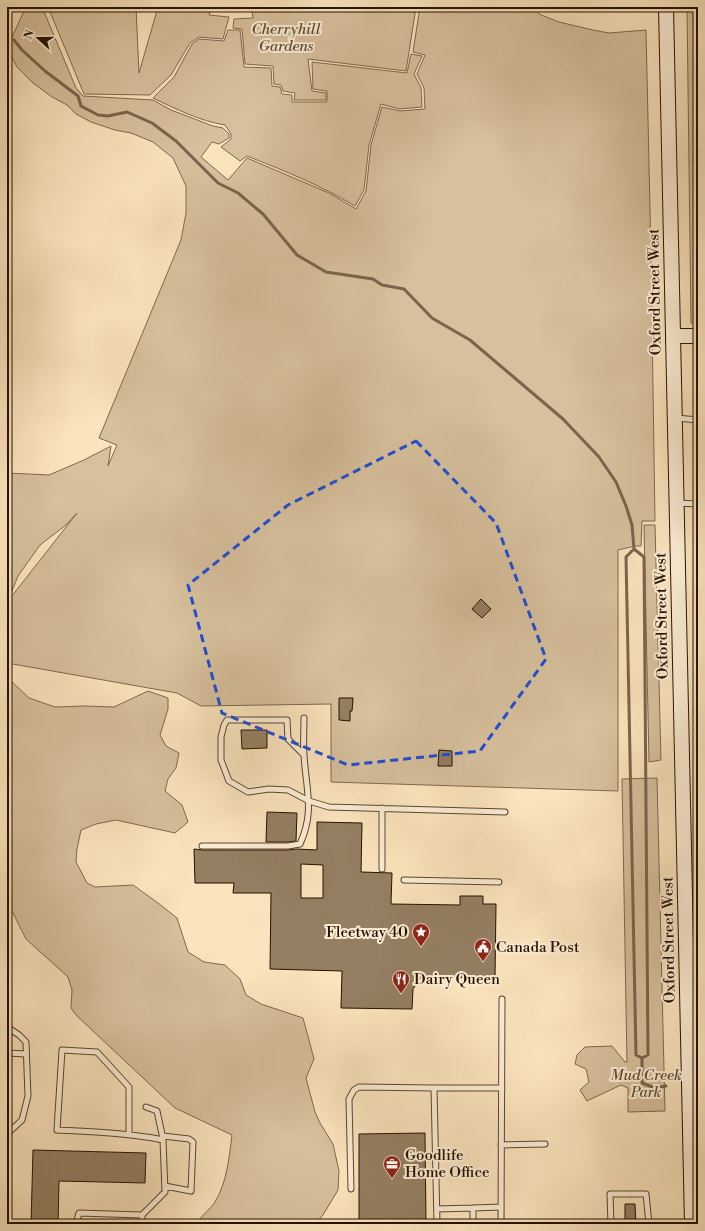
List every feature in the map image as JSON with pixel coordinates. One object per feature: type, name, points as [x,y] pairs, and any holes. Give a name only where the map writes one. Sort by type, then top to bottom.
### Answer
[{"type":"main road","name":"Oxford Street West","points":[[666,7],[692,1224]]},
{"type":"main road","points":[[673,336],[698,336]]},
{"type":"lane","points":[[675,418],[698,420]]},
{"type":"lane","points":[[676,503],[698,504]]},
{"type":"lane","points":[[202,846],[288,846],[300,844],[308,823],[310,801],[304,755],[304,718]]},
{"type":"lane","points":[[304,755],[288,739],[287,720],[227,720],[224,725],[221,737],[221,760],[229,781],[248,792],[269,789],[288,790],[310,801],[329,807],[505,812]]},
{"type":"lane","points":[[382,808],[382,869]]},
{"type":"lane","points":[[404,880],[499,882]]},
{"type":"lane","points":[[501,1224],[502,999]]},
{"type":"lane","points":[[7,1026],[26,1042],[28,1096],[22,1120],[7,1134]]},
{"type":"lane","points":[[129,1135],[128,1087],[97,1052],[62,1050],[57,1130],[163,1138],[189,1139],[193,1142],[191,1191],[165,1186]]},
{"type":"lane","points":[[7,1053],[26,1054]]},
{"type":"lane","points":[[351,1188],[349,1099],[354,1090],[359,1087],[502,1088]]},
{"type":"lane","points":[[434,1088],[437,1224]]},
{"type":"lane","points":[[142,1224],[142,1215],[165,1192],[163,1138],[157,1111],[146,1107]]},
{"type":"lane","points":[[501,1145],[544,1144]]},
{"type":"lane","points":[[611,1224],[610,1194],[646,1194],[649,1224]]},
{"type":"lane","points":[[437,1209],[501,1207]]},
{"type":"lane","points":[[473,1208],[473,1224]]},
{"type":"lane","points":[[76,1224],[79,1213],[142,1215]]},
{"type":"highlighted area","points":[[416,441],[496,523],[546,659],[480,751],[348,765],[222,713],[188,585],[288,505]]},
{"type":"green space","points":[[29,7],[42,7],[76,88],[83,96],[153,100],[171,110],[213,126],[223,128],[229,134],[229,138],[219,144],[212,142],[201,157],[228,180],[247,158],[329,193],[356,209],[366,191],[371,145],[382,107],[400,111],[425,109],[424,88],[417,74],[425,55],[413,52],[420,7],[534,7],[539,14],[559,22],[593,30],[609,33],[646,30],[655,521],[642,521],[641,546],[618,550],[618,791],[331,782],[331,704],[201,706],[177,693],[7,663],[7,473],[49,475],[84,460],[111,446],[108,466],[117,445],[99,438],[181,240],[186,213],[186,186],[173,158],[153,142],[131,133],[115,130],[91,122],[76,114],[67,105],[52,97],[33,83],[17,67],[7,48],[24,11]],"holes":[[[77,513],[8,601],[18,576],[40,545],[66,525]]]},
{"type":"green space","name":"Cherryhill Gardens","points":[[48,7],[136,7],[139,73],[158,7],[211,7],[209,15],[229,17],[223,39],[199,37],[190,43],[171,75],[150,95],[84,94]]},
{"type":"green space","name":"Cherryhill Gardens","points":[[251,7],[416,7],[406,71],[308,59],[312,91],[326,93],[326,100],[294,100],[295,93],[283,91],[281,85],[274,84],[273,66],[245,64],[242,29],[233,28],[234,19],[253,18]]},
{"type":"green space","points":[[687,7],[698,7],[698,323],[691,323]]},
{"type":"green space","points":[[228,30],[240,30],[244,67],[271,68],[272,86],[280,87],[282,94],[292,95],[292,102],[327,102],[327,91],[313,89],[312,62],[407,73],[411,54],[422,56],[414,74],[421,88],[422,107],[399,109],[381,104],[369,145],[364,190],[355,206],[315,185],[247,156],[240,161],[221,147],[231,139],[231,134],[225,125],[197,118],[153,98],[174,77],[192,44],[199,39],[224,41]]},
{"type":"green space","points":[[644,525],[655,525],[661,760],[649,762]]},
{"type":"green space","points":[[7,668],[11,681],[29,698],[55,707],[114,707],[148,691],[168,698],[168,709],[160,735],[166,746],[179,753],[176,768],[168,779],[165,791],[182,805],[188,822],[175,833],[116,820],[96,824],[81,830],[76,862],[87,883],[95,887],[133,885],[158,903],[177,918],[188,952],[204,962],[225,965],[240,979],[246,995],[261,1004],[303,1018],[314,1059],[306,1078],[315,1112],[333,1144],[339,1171],[338,1190],[323,1215],[315,1224],[197,1224],[211,1208],[219,1194],[227,1170],[232,1135],[175,1108],[76,1015],[71,1008],[72,990],[68,977],[26,939],[12,911],[7,910]]},
{"type":"green space","name":"Mud Creek Park","points":[[657,778],[665,1111],[628,1112],[628,1088],[621,1085],[587,1101],[580,1090],[589,1082],[586,1069],[575,1064],[577,1055],[585,1047],[612,1046],[625,1062],[627,1062],[622,779]]},
{"type":"building","points":[[481,599],[491,609],[482,618],[472,609]]},
{"type":"building","points":[[339,698],[353,698],[352,711],[350,711],[350,721],[339,720]]},
{"type":"building","points":[[241,730],[267,730],[267,748],[242,749]]},
{"type":"building","points":[[439,750],[452,751],[452,766],[438,766]]},
{"type":"building","points":[[267,812],[297,813],[296,841],[266,842]]},
{"type":"building","points":[[317,822],[362,823],[361,872],[392,873],[391,904],[460,905],[460,896],[483,896],[483,904],[496,904],[495,978],[421,977],[413,989],[412,1009],[341,1008],[342,971],[270,969],[271,893],[233,893],[234,883],[195,883],[194,849],[317,850]],"holes":[[[301,864],[323,865],[323,898],[301,898]]]},
{"type":"building","name":"Goodlife Home Office","points":[[425,1133],[426,1224],[359,1224],[359,1134]]},
{"type":"building","points":[[33,1150],[146,1153],[145,1183],[59,1181],[58,1224],[31,1224]]},
{"type":"building","points":[[625,1204],[635,1204],[636,1224],[625,1224]]},
{"type":"waterway","points":[[14,40],[22,50],[45,71],[78,96],[81,106],[98,115],[108,116],[127,112],[152,123],[176,141],[218,183],[238,193],[263,214],[297,255],[326,272],[373,279],[382,285],[404,289],[432,318],[470,340],[563,419],[599,457],[616,482],[632,525],[634,549],[644,557],[648,1055],[642,1058]]},
{"type":"waterway","points":[[634,549],[626,557],[636,1055],[642,1058]]},
{"type":"waterway","points":[[642,1058],[642,1083],[655,1088],[666,1086]]},
{"type":"place","name":"Fleetway 40","points":[[421,947]]},
{"type":"place","name":"Canada Post","points":[[483,962]]},
{"type":"place","name":"Dairy Queen","points":[[401,994]]},
{"type":"place","name":"Goodlife Home Office","points":[[392,1179]]}]
